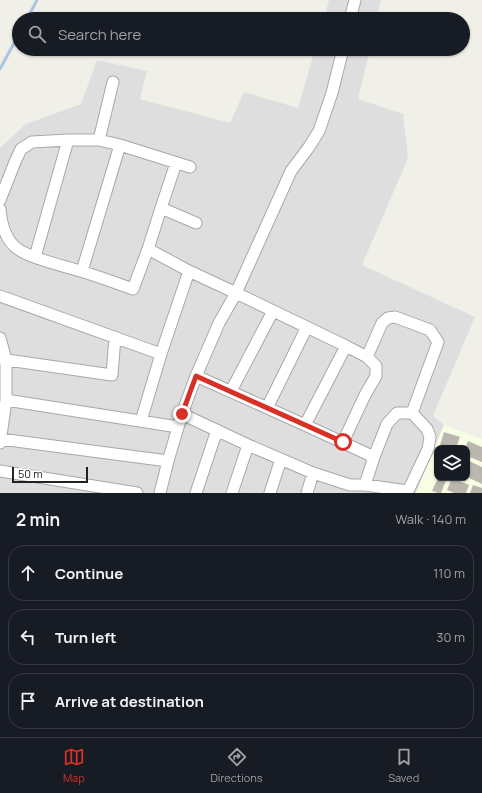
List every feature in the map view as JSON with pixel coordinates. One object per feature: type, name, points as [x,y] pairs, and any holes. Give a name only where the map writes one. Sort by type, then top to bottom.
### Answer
[{"type":"street","points":[[352,12],[355,0]]},
{"type":"street","points":[[160,493],[182,414],[196,376],[219,323],[236,293],[291,171],[319,131],[332,93],[341,56]]},
{"type":"street","points":[[99,140],[113,82]]},
{"type":"street","points":[[35,257],[68,140]]},
{"type":"street","points":[[0,200],[21,149],[32,142],[99,140],[190,166]]},
{"type":"street","points":[[82,272],[120,145]]},
{"type":"street","points":[[0,209],[1,219],[7,234],[12,244],[21,252],[133,289],[148,250],[176,163]]},
{"type":"street","points":[[161,208],[196,222]]},
{"type":"street","points":[[148,250],[367,357],[376,366],[376,376],[365,395],[343,442]]},
{"type":"street","points":[[141,421],[161,354],[189,271]]},
{"type":"street","points":[[0,296],[161,354]]},
{"type":"street","points":[[231,391],[273,311]]},
{"type":"street","points":[[367,357],[382,323],[388,318],[395,317],[430,330],[438,342],[412,413]]},
{"type":"street","points":[[267,408],[307,327]]},
{"type":"street","points":[[3,360],[112,375],[116,337]]},
{"type":"street","points":[[0,338],[6,400],[0,443]]},
{"type":"street","points":[[305,425],[346,346]]},
{"type":"street","points":[[196,376],[374,457]]},
{"type":"street","points":[[6,400],[178,427]]},
{"type":"street","points":[[182,414],[348,489],[365,485],[408,491],[428,449],[430,437],[427,429],[412,413],[397,413],[387,424],[365,485]]},
{"type":"street","points":[[196,493],[217,430]]},
{"type":"street","points":[[0,439],[168,461]]},
{"type":"street","points":[[232,493],[248,445]]},
{"type":"street","points":[[270,493],[281,459]]},
{"type":"street","points":[[0,471],[137,493]]},
{"type":"street","points":[[307,493],[313,473]]},
{"type":"shaded area","points":[[329,0],[381,0],[378,12],[326,12]]},
{"type":"shaded area","points":[[313,56],[368,56],[358,99],[403,114],[408,158],[362,265],[475,317],[433,416],[444,425],[436,445],[434,445],[434,449],[416,493],[0,493],[0,148],[26,124],[81,104],[97,60],[147,71],[140,99],[230,123],[244,92],[298,108]]},
{"type":"shaded area","points":[[444,425],[482,439],[482,493],[416,493],[434,449],[434,481],[470,481],[470,445],[436,445]]},
{"type":"building","points":[[444,432],[460,437],[457,445],[440,445]]},
{"type":"building","points":[[468,441],[482,447],[482,462],[470,457],[470,445],[466,445]]},
{"type":"building","points":[[470,461],[482,467],[482,484],[470,478]]},
{"type":"building","points":[[437,481],[446,481],[441,493],[432,491]]},
{"type":"building","points":[[451,481],[459,481],[469,485],[466,493],[454,493],[447,490]]},
{"type":"building","points":[[473,485],[482,488],[482,493],[470,493]]},
{"type":"waterway","points":[[31,12],[37,0]]},
{"type":"waterway","points":[[0,69],[12,47]]},
{"type":"route","points":[[182,414],[196,376],[343,442]]}]
